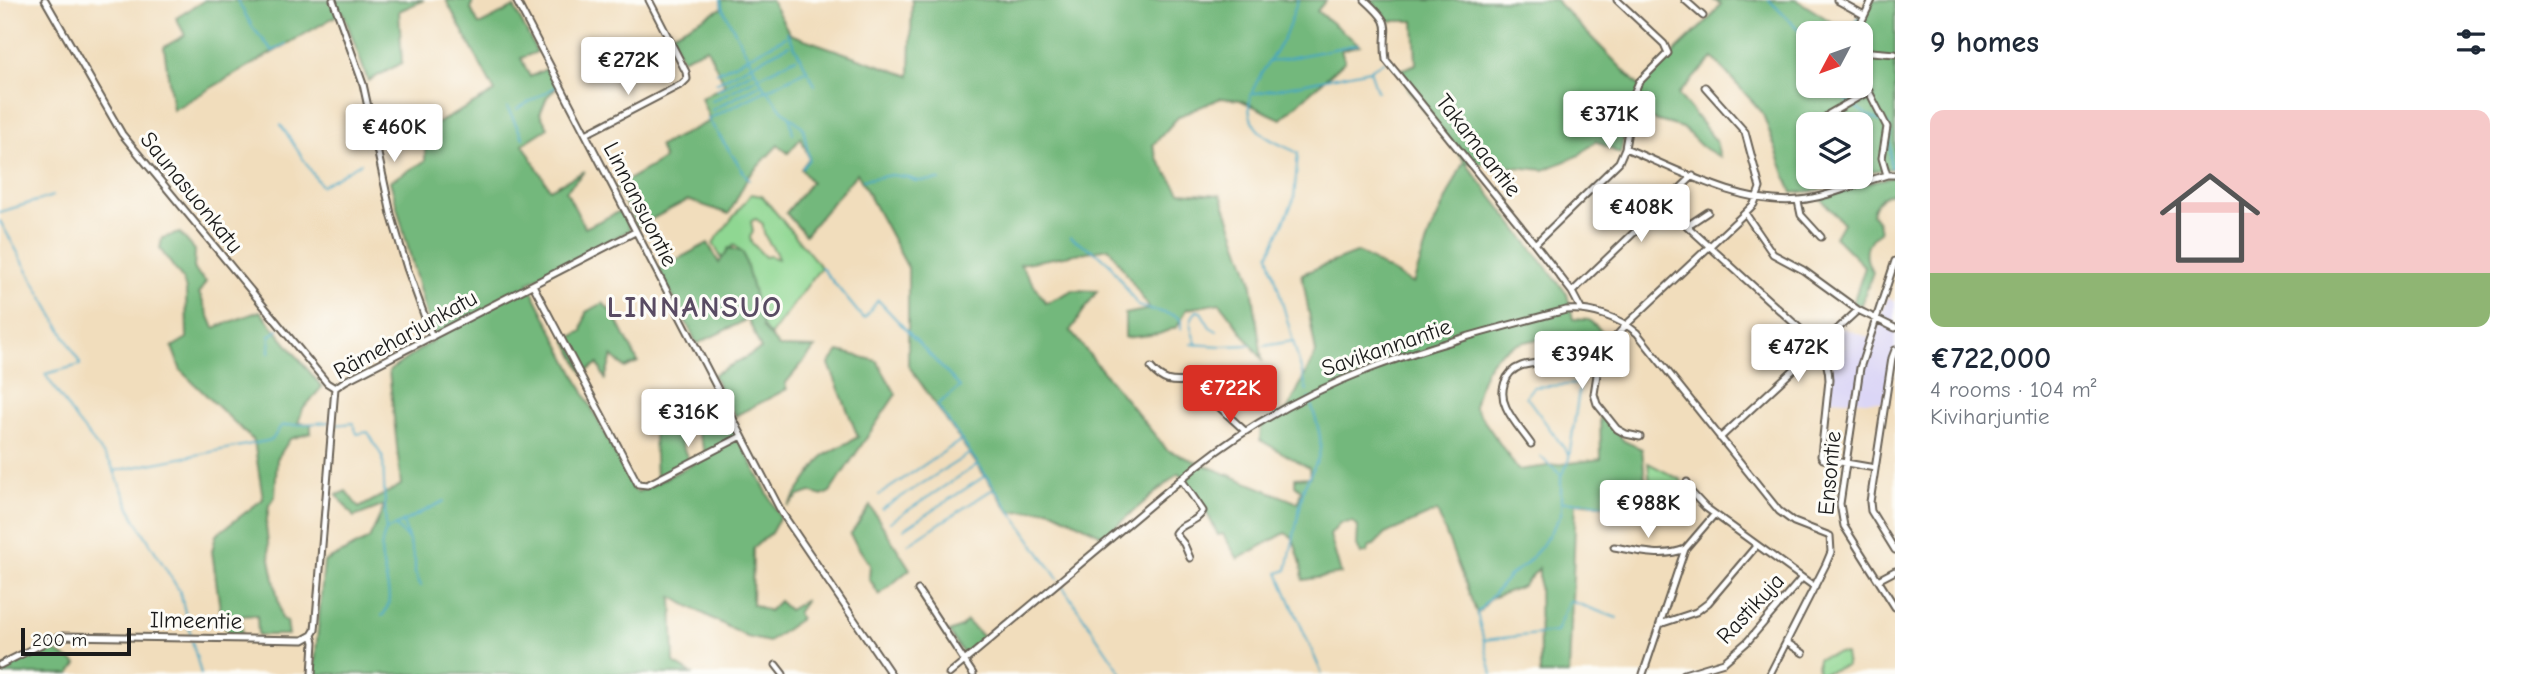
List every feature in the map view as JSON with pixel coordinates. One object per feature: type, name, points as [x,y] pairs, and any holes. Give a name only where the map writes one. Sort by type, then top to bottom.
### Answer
[{"type":"street","name":"Saunasuonkatu","points":[[45,0],[122,134],[327,383],[335,388]]},
{"type":"street","points":[[333,0],[363,84],[391,214],[432,337]]},
{"type":"street","name":"Linnansuontie","points":[[516,0],[788,524],[891,674]]},
{"type":"street","points":[[586,134],[687,79],[686,72],[649,0]]},
{"type":"street","name":"Takamaantie","points":[[1365,0],[1384,19],[1387,26],[1387,60],[1535,244],[1572,292],[1581,309]]},
{"type":"street","points":[[1535,244],[1619,162],[1625,148],[1639,82],[1668,53],[1664,44],[1617,0]]},
{"type":"street","points":[[1685,0],[1703,16]]},
{"type":"street","points":[[1837,0],[1864,16]]},
{"type":"street","points":[[1862,21],[1872,0]]},
{"type":"street","points":[[1873,52],[1895,54]]},
{"type":"street","points":[[1640,437],[1618,429],[1597,404],[1594,394],[1599,361],[1609,343],[1627,324],[1745,213],[1757,198],[1760,188],[1745,132],[1705,87]]},
{"type":"street","points":[[1832,112],[1857,98]]},
{"type":"street","points":[[1872,98],[1887,127],[1882,158],[1887,175]]},
{"type":"street","points":[[1625,148],[1757,198],[1798,201],[1895,175]]},
{"type":"street","points":[[1572,292],[1693,176]]},
{"type":"street","points":[[1798,201],[1801,215],[1821,237]]},
{"type":"street","points":[[1708,212],[1687,226],[1819,346],[1829,368],[1821,456],[1824,459],[1875,468]]},
{"type":"street","points":[[1745,213],[1773,254],[1803,270],[1858,310],[1895,328]]},
{"type":"street","name":"Rämeharjunkatu","points":[[312,674],[312,635],[316,618],[335,388],[635,232]]},
{"type":"street","name":"Ensontie","points":[[1770,674],[1829,559],[1830,536],[1844,526],[1840,504],[1856,385],[1895,261]]},
{"type":"street","points":[[533,285],[640,486],[647,485],[741,436]]},
{"type":"street","name":"Savikannantie","points":[[949,674],[1181,479],[1245,431],[1301,397],[1375,366],[1546,316],[1581,309],[1627,324],[1637,333],[1779,511],[1794,522],[1830,536]]},
{"type":"street","points":[[1720,438],[1858,310]]},
{"type":"street","points":[[1895,350],[1870,502],[1871,511],[1895,550]]},
{"type":"street","points":[[1531,444],[1505,406],[1502,393],[1505,381],[1511,373],[1520,366],[1599,361]]},
{"type":"street","points":[[1151,368],[1167,382],[1192,381],[1209,384],[1218,406],[1245,431]]},
{"type":"street","points":[[1181,479],[1203,511],[1200,516],[1175,531],[1190,558]]},
{"type":"street","points":[[1688,482],[1696,499],[1714,515],[1815,587]]},
{"type":"street","points":[[1643,674],[1685,549],[1714,515]]},
{"type":"street","points":[[1844,526],[1895,607]]},
{"type":"street","points":[[1660,624],[1696,612],[1708,603],[1757,545]]},
{"type":"street","points":[[1614,547],[1642,553],[1679,552],[1685,549]]},
{"type":"street","points":[[1878,580],[1895,571]]},
{"type":"street","name":"Rastikuja","points":[[1684,674],[1724,662],[1747,642],[1802,578]]},
{"type":"street","points":[[918,590],[973,674]]},
{"type":"street","name":"Ilmeentie","points":[[0,665],[62,636],[303,640],[312,635]]},
{"type":"street","points":[[1786,642],[1803,653]]},
{"type":"street","points":[[776,665],[783,674]]},
{"type":"shaded area","points":[[1888,297],[1895,301],[1895,348],[1883,402],[1830,399],[1832,367],[1845,345],[1829,340],[1842,328],[1871,338]]},
{"type":"green space","points":[[205,0],[424,0],[399,11],[402,63],[368,81],[343,12],[173,110],[164,47],[185,35],[176,18]]},
{"type":"green space","points":[[446,0],[473,0],[471,9],[479,25],[514,7],[537,52],[521,58],[530,77],[546,69],[557,87],[547,97],[540,114],[548,128],[523,144],[550,189],[585,171],[566,191],[585,228],[622,210],[630,230],[528,283],[633,489],[638,492],[707,457],[695,427],[679,438],[689,461],[656,478],[654,435],[661,423],[673,427],[695,413],[700,424],[724,411],[780,517],[771,533],[753,548],[752,604],[769,611],[779,601],[789,610],[806,600],[797,613],[800,619],[769,642],[747,637],[672,597],[674,663],[692,674],[314,674],[324,562],[369,539],[385,505],[354,517],[337,495],[346,491],[359,508],[401,485],[389,371],[433,340],[390,181],[425,161],[425,130],[495,92]]},
{"type":"green space","points":[[721,0],[771,0],[790,34],[910,76],[912,0],[1326,0],[1317,11],[1360,45],[1341,50],[1345,61],[1281,119],[1240,100],[1221,98],[1179,116],[1153,145],[1157,158],[1180,192],[1221,195],[1251,279],[1262,359],[1220,303],[1187,309],[1177,327],[1159,334],[1125,338],[1125,314],[1150,309],[1109,248],[1020,264],[1046,303],[1073,290],[1097,291],[1070,331],[1167,450],[1298,503],[1301,490],[1295,485],[1295,478],[1310,477],[1309,468],[1260,440],[1261,426],[1288,409],[1316,353],[1302,274],[1358,252],[1413,284],[1429,235],[1464,161],[1410,92],[1400,70],[1416,64],[1414,21],[1388,21],[1368,0],[1555,0],[1639,86],[1709,19],[1721,4],[1713,0],[1797,0],[1830,21],[1796,21],[1796,98],[1873,98],[1873,21],[1858,21],[1871,0],[1895,0],[1895,168],[1873,171],[1873,112],[1796,112],[1796,189],[1821,189],[1792,193],[1762,112],[1713,58],[1678,94],[1716,141],[1720,157],[1701,146],[1683,128],[1629,113],[1620,154],[1596,141],[1578,156],[1544,170],[1465,162],[1567,294],[1573,319],[1589,320],[1605,334],[1595,348],[1584,336],[1530,341],[1506,350],[1495,357],[1487,368],[1474,406],[1518,470],[1601,459],[1600,413],[1624,441],[1642,449],[1648,510],[1576,502],[1569,674],[1540,674],[1539,568],[1523,586],[1491,598],[1477,614],[1437,511],[1385,534],[1370,546],[1368,552],[1361,554],[1357,546],[1358,527],[1353,522],[1340,523],[1330,535],[1341,574],[1303,580],[1293,538],[1285,533],[1238,559],[1223,534],[1218,535],[1203,505],[1179,473],[1104,536],[1049,509],[1010,512],[908,365],[908,268],[857,173],[805,235],[786,213],[811,182],[801,169],[809,158],[801,138],[788,153],[778,145],[748,177],[729,214],[688,200],[637,227],[616,187],[664,159],[659,146],[710,121],[701,98],[725,85],[707,48],[682,59],[670,35],[722,8]]},
{"type":"green space","points":[[1895,177],[1895,192],[1880,199],[1873,209],[1872,214],[1878,222],[1880,232],[1868,245],[1867,256],[1873,272],[1861,305],[1853,303],[1865,267],[1835,237],[1843,223],[1821,199],[1850,189],[1873,189],[1873,181]]},
{"type":"green space","points":[[751,194],[762,196],[821,267],[770,336],[760,323],[751,287],[737,290],[749,275],[745,270],[741,251],[734,245],[722,259],[713,243]],"holes":[[[756,219],[763,224],[764,234],[778,259],[765,257],[751,242],[751,221]]]},
{"type":"green space","points":[[180,233],[195,250],[194,270],[206,282],[199,293],[214,328],[260,311],[322,387],[303,409],[298,423],[311,424],[311,433],[290,439],[277,459],[275,497],[269,505],[266,526],[282,619],[287,621],[289,635],[258,635],[257,615],[241,616],[242,634],[230,634],[222,624],[212,551],[216,535],[263,499],[254,441],[181,371],[172,347],[187,338],[186,290],[183,280],[160,249],[162,238]]},
{"type":"green space","points":[[708,243],[719,263],[729,248],[743,252],[763,328],[779,347],[815,348],[785,384],[787,389],[735,416],[713,375],[761,349],[748,319],[697,344],[659,269]]},
{"type":"green space","points":[[603,303],[615,316],[638,362],[625,368],[612,356],[605,379],[598,364],[583,373],[566,340],[582,331],[586,312]]},
{"type":"green space","points":[[839,351],[877,361],[896,394],[830,492],[822,496],[810,492],[799,496],[788,506],[823,456],[858,437],[829,364]]},
{"type":"green space","points":[[1648,463],[1681,480],[1683,492],[1651,495]]},
{"type":"green space","points":[[870,506],[910,569],[879,595],[869,578],[870,565],[850,535]]},
{"type":"green space","points":[[967,621],[984,638],[964,655],[949,632]]},
{"type":"green space","points":[[48,647],[77,664],[70,674],[0,674]]},
{"type":"green space","points":[[1845,654],[1847,666],[1819,674],[1818,658]]},
{"type":"waterway","points":[[237,0],[253,28],[273,51],[286,44]]},
{"type":"waterway","points":[[721,0],[722,7],[765,89]]},
{"type":"waterway","points":[[1298,0],[1285,35],[1256,82],[1249,108],[1252,120],[1260,132],[1298,153],[1294,199],[1269,255],[1307,391]]},
{"type":"waterway","points":[[1769,0],[1796,27]]},
{"type":"waterway","points":[[1856,21],[1859,15]]},
{"type":"waterway","points":[[787,32],[815,85]]},
{"type":"waterway","points":[[717,73],[786,37]]},
{"type":"waterway","points":[[1269,62],[1358,44]]},
{"type":"waterway","points":[[716,83],[789,45]]},
{"type":"waterway","points":[[712,101],[796,58]]},
{"type":"waterway","points":[[1252,94],[1370,70],[1385,61]]},
{"type":"waterway","points":[[749,180],[708,119],[807,70]]},
{"type":"waterway","points":[[1370,70],[1377,91]]},
{"type":"waterway","points":[[717,90],[754,71]]},
{"type":"waterway","points":[[712,110],[761,84]]},
{"type":"waterway","points":[[517,109],[557,86]]},
{"type":"waterway","points":[[767,90],[782,110],[803,127],[809,159],[802,168]]},
{"type":"waterway","points":[[1844,98],[1882,122]]},
{"type":"waterway","points":[[507,107],[523,138]]},
{"type":"waterway","points":[[790,118],[793,134]]},
{"type":"waterway","points":[[1887,123],[1890,132],[1891,167],[1895,167]]},
{"type":"waterway","points":[[281,125],[321,186],[361,163]]},
{"type":"waterway","points":[[863,180],[891,175],[916,181],[940,180]]},
{"type":"waterway","points":[[0,212],[53,196]]},
{"type":"waterway","points":[[0,221],[80,363],[45,374],[76,420],[111,464],[134,517],[180,592],[191,636]]},
{"type":"waterway","points":[[1070,237],[1099,254],[1110,264],[1138,306],[1176,316],[1181,320],[1181,329]]},
{"type":"waterway","points":[[821,267],[862,317],[865,318],[878,300],[960,387],[937,405],[1058,579]]},
{"type":"waterway","points":[[1197,345],[1191,323],[1197,311],[1201,312],[1210,327],[1217,331]]},
{"type":"waterway","points":[[269,353],[270,336],[279,329]]},
{"type":"waterway","points":[[1264,346],[1293,341]]},
{"type":"waterway","points":[[1191,344],[1251,345]]},
{"type":"waterway","points":[[1492,674],[1477,613],[1510,575],[1525,565],[1541,547],[1561,515],[1561,475],[1568,464],[1580,384],[1588,365]]},
{"type":"waterway","points":[[1569,455],[1526,396],[1533,387],[1579,384]]},
{"type":"waterway","points":[[1309,398],[1320,440],[1315,465]]},
{"type":"waterway","points":[[114,471],[272,440],[281,426],[329,422]]},
{"type":"waterway","points":[[334,422],[335,425],[353,423],[357,434],[368,432],[383,458],[386,531],[381,554],[389,598],[382,616]]},
{"type":"waterway","points":[[879,495],[960,441]]},
{"type":"waterway","points":[[882,509],[969,454]]},
{"type":"waterway","points":[[1541,457],[1560,474]]},
{"type":"waterway","points":[[890,522],[977,465]]},
{"type":"waterway","points":[[1314,467],[1304,487],[1287,570],[1278,573],[1322,674]]},
{"type":"waterway","points":[[904,529],[985,476]]},
{"type":"waterway","points":[[908,544],[993,489]]},
{"type":"waterway","points":[[1562,502],[1588,502],[1647,511],[1654,505],[1656,498],[1686,497]]},
{"type":"waterway","points":[[387,530],[444,501]]},
{"type":"waterway","points":[[403,522],[415,561],[415,573],[421,586]]},
{"type":"waterway","points":[[395,526],[408,539]]},
{"type":"waterway","points":[[1061,584],[1122,674]]},
{"type":"waterway","points":[[1484,640],[1556,632],[1570,601],[1617,618]]},
{"type":"waterway","points":[[192,641],[201,674]]},
{"type":"district","name":"LINNANSUO","points":[[695,307]]}]
